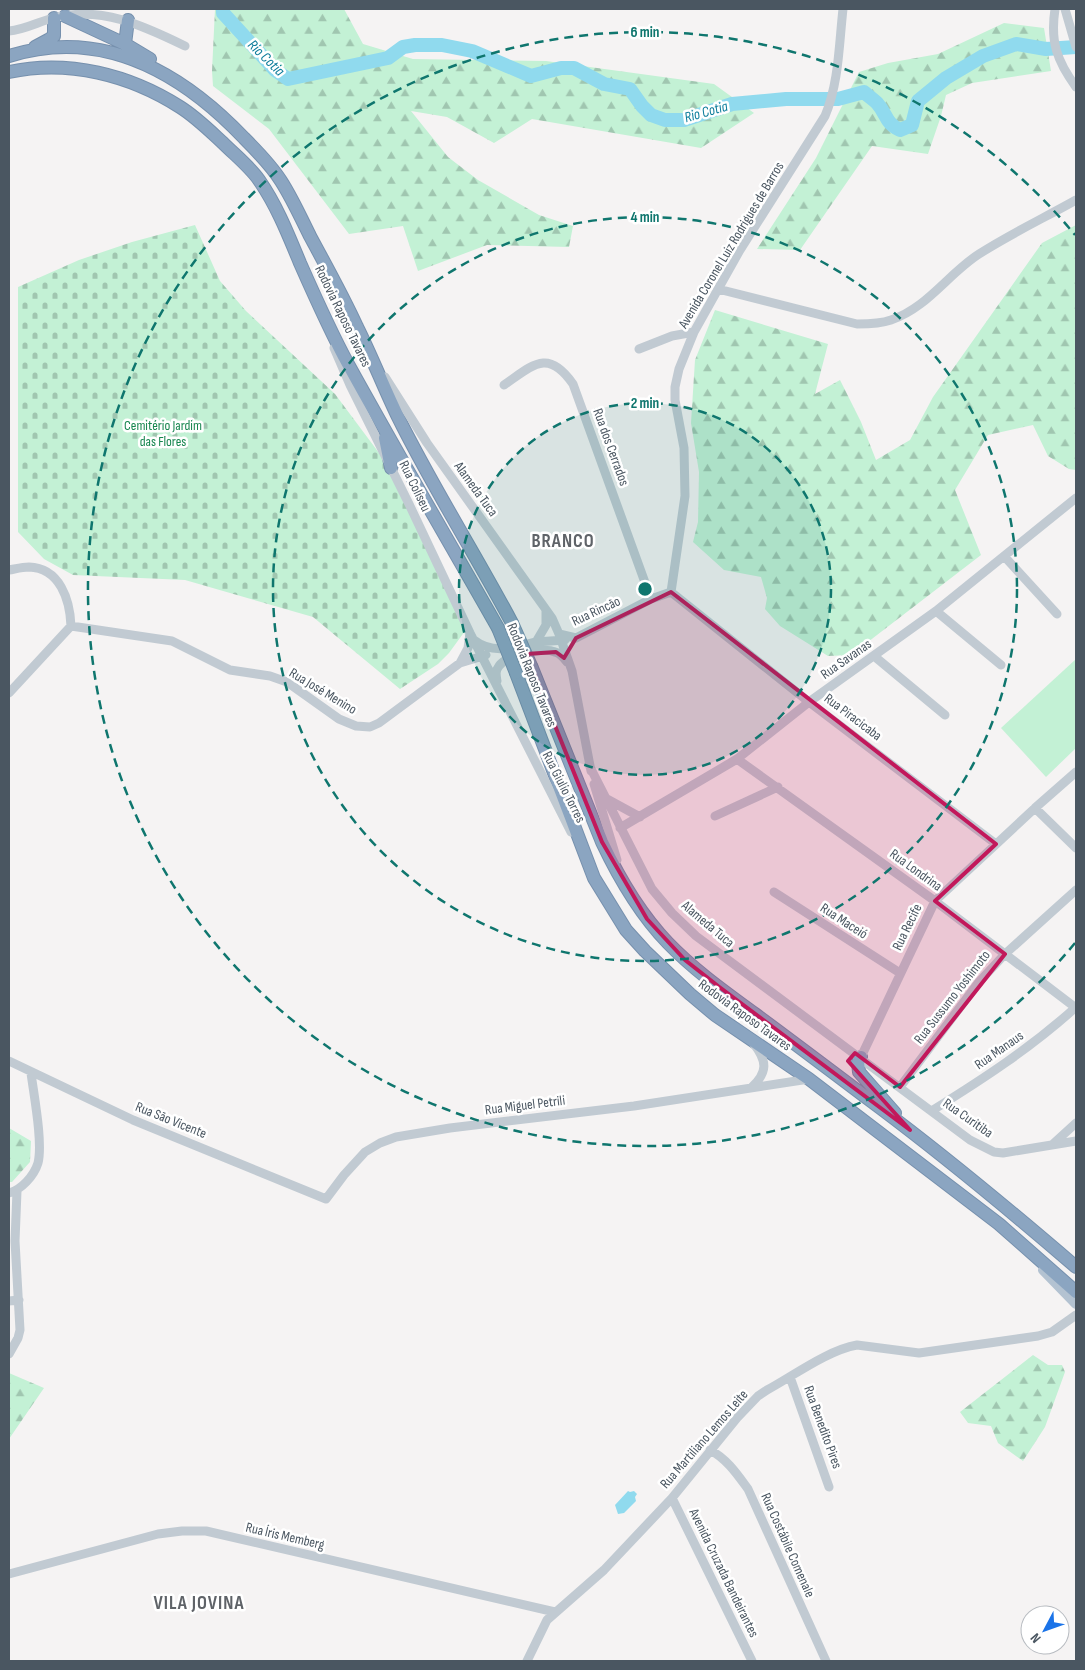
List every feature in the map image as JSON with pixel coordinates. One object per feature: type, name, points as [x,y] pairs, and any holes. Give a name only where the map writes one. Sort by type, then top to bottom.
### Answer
[{"type":"highway","points":[[27,50],[54,36],[60,17],[126,44],[164,68],[190,89]]},
{"type":"highway","points":[[126,44],[128,20]]},
{"type":"highway","name":"Rodovia Raposo Tavares","points":[[9,56],[27,50],[82,48],[108,51],[132,59],[154,68],[190,89],[212,106],[264,159],[281,181],[343,297],[398,417],[487,574],[512,623],[602,842],[629,893],[667,942],[686,960],[910,1130],[1076,1267]]},
{"type":"highway","name":"Rodovia Raposo Tavares","points":[[9,72],[34,68],[68,68],[97,72],[151,90],[182,108],[230,150],[258,179],[277,210],[328,326],[382,426],[498,628],[594,878],[626,930],[645,952],[715,1015],[746,1034],[809,1079],[999,1224],[1076,1292]]},
{"type":"highway","points":[[382,426],[391,468]]},
{"type":"highway","points":[[861,1057],[858,1062],[859,1072],[910,1130]]},
{"type":"main road","points":[[999,1224],[1076,1304]]},
{"type":"street","name":"Avenida Coronel Luiz Rodrigues de Barros","points":[[671,592],[685,496],[684,448],[675,400],[675,387],[679,369],[694,332],[740,250],[821,123],[829,106],[834,85],[844,9]]},
{"type":"street","points":[[1055,9],[1053,22],[1058,58],[1076,88]]},
{"type":"street","points":[[1065,9],[1076,47]]},
{"type":"street","points":[[9,32],[60,17],[108,16],[145,26],[185,46]]},
{"type":"street","points":[[718,289],[857,324],[891,320],[927,300],[954,273],[1003,238],[1076,200]]},
{"type":"street","name":"Rua Coliseu","points":[[328,326],[343,371],[482,656]]},
{"type":"street","points":[[640,349],[672,336],[694,332]]},
{"type":"street","name":"Alameda Tuca","points":[[369,353],[426,443],[546,609],[561,637],[572,671],[590,767],[613,851],[629,893]]},
{"type":"street","name":"Rua dos Cerrados","points":[[504,385],[531,367],[541,363],[552,363],[564,372],[573,384],[651,599]]},
{"type":"street","name":"Rua Savanas","points":[[620,828],[737,758],[810,702],[936,611],[1075,501]]},
{"type":"street","points":[[1004,556],[1057,614]]},
{"type":"street","points":[[9,570],[29,567],[50,573],[62,586],[70,610],[71,626],[9,693]]},
{"type":"street","name":"Rua Rincão","points":[[576,638],[651,599],[671,592]]},
{"type":"street","name":"Rua Piracicaba","points":[[671,592],[810,702],[996,844]]},
{"type":"street","points":[[536,642],[546,625],[546,609]]},
{"type":"street","points":[[936,611],[1001,665]]},
{"type":"street","name":"Rua José Menino","points":[[71,626],[172,641],[230,670],[270,676],[287,682],[339,719],[356,726],[370,727],[380,723],[463,662],[500,650],[561,637]]},
{"type":"street","points":[[487,666],[463,662],[472,636],[481,646],[500,650]]},
{"type":"street","points":[[561,637],[576,638],[567,656]]},
{"type":"street","points":[[498,688],[496,674],[501,663],[509,658],[534,652],[548,650],[556,652],[564,658],[572,671]]},
{"type":"street","name":"Rua Giulio Torres","points":[[482,656],[594,878]]},
{"type":"street","points":[[874,656],[945,715]]},
{"type":"street","name":"Rua Londrina","points":[[737,758],[935,901],[1076,1008]]},
{"type":"street","name":"Alameda Tuca","points":[[590,767],[652,889],[672,913],[696,936],[861,1057]]},
{"type":"street","name":"Rua Recife","points":[[861,1057],[935,901],[1076,772]]},
{"type":"street","points":[[715,816],[778,787]]},
{"type":"street","points":[[606,798],[640,816]]},
{"type":"street","points":[[1035,808],[1076,848]]},
{"type":"street","name":"Rua Sussumo Yoshimoto","points":[[900,1086],[979,982],[1005,954],[1076,890]]},
{"type":"street","name":"Rua Maceió","points":[[774,892],[900,973]]},
{"type":"street","name":"Rua Manaus","points":[[932,1110],[988,1075],[1048,1032],[1076,1008]]},
{"type":"street","points":[[746,1034],[761,1054],[763,1062],[762,1078],[752,1087]]},
{"type":"street","name":"Rua Curitiba","points":[[861,1057],[970,1140],[994,1152],[1010,1153],[1076,1141]]},
{"type":"street","name":"Rua São Vicente","points":[[9,1061],[133,1120],[326,1199]]},
{"type":"street","points":[[9,1354],[15,1346],[20,1330],[19,1300],[12,1241],[13,1192],[31,1176],[38,1165],[40,1149],[31,1073]]},
{"type":"street","name":"Rua Miguel Petrili","points":[[326,1199],[365,1152],[380,1143],[396,1137],[450,1128],[634,1106],[809,1079]]},
{"type":"street","points":[[1053,1144],[1076,1123]]},
{"type":"street","points":[[9,1301],[19,1300]]},
{"type":"street","name":"Rua Martiliano Lemos Leite","points":[[527,1661],[547,1620],[604,1570],[672,1498],[710,1450],[758,1396],[836,1351],[849,1346],[857,1345],[919,1353],[1038,1336],[1057,1330],[1076,1315]]},
{"type":"street","name":"Rua Benedito Pires","points":[[790,1377],[829,1486]]},
{"type":"street","name":"Rua Costábile Comenale","points":[[710,1450],[720,1455],[729,1464],[748,1489],[826,1661]]},
{"type":"street","name":"Avenida Cruzada Bandeirantes","points":[[672,1498],[752,1661]]},
{"type":"street","name":"Rua Íris Memberg","points":[[9,1574],[158,1534],[206,1531],[556,1612]]},
{"type":"highlighted area","points":[[671,592],[996,844],[935,901],[1005,954],[900,1087],[855,1053],[848,1061],[910,1130],[685,960],[647,919],[602,842],[526,654],[556,652],[564,658],[576,638]]},
{"type":"green space","points":[[215,9],[344,9],[363,44],[413,59],[546,61],[714,84],[754,113],[701,148],[532,119],[494,143],[447,117],[411,111],[448,157],[478,180],[539,215],[573,226],[569,247],[487,245],[418,271],[403,226],[349,234],[269,129],[213,86]]},
{"type":"green space","points":[[1004,23],[1044,28],[1051,71],[972,83],[946,95],[928,154],[872,146],[800,250],[757,249],[816,158],[859,72],[888,63],[938,54]]},
{"type":"green space","name":"Cemitério Jardim das Flores","points":[[195,225],[220,281],[246,311],[335,394],[385,461],[465,631],[449,653],[438,664],[400,689],[313,617],[185,580],[73,575],[44,559],[18,532],[18,287],[79,260],[132,242]]},
{"type":"green space","points":[[1076,225],[1076,470],[1069,469],[1048,456],[1033,425],[988,435],[955,490],[981,555],[851,655],[828,656],[780,626],[765,609],[767,598],[761,577],[724,570],[693,542],[698,522],[699,472],[691,423],[695,360],[715,310],[828,344],[815,394],[840,380],[861,422],[876,460],[910,440],[933,397],[1042,243]]},
{"type":"green space","points":[[1076,659],[1076,748],[1046,777],[1001,728]]},
{"type":"green space","points":[[9,1128],[31,1141],[30,1162],[12,1182],[9,1182]]},
{"type":"green space","points":[[1033,1355],[1048,1365],[1062,1365],[1065,1372],[1045,1427],[1023,1461],[998,1443],[991,1426],[968,1423],[960,1412]]},
{"type":"green space","points":[[9,1373],[44,1388],[9,1439]]},
{"type":"water","points":[[628,1491],[634,1491],[637,1494],[635,1497],[636,1501],[624,1513],[618,1514],[615,1505]]},
{"type":"waterway","name":"Rio Cotia","points":[[223,9],[223,13],[275,70],[288,79],[388,58],[403,47],[442,45],[472,51],[531,76],[561,68],[574,68],[604,84],[630,89],[651,115],[665,120],[684,120],[732,104],[786,99],[838,99],[864,92],[877,103],[891,124],[900,130],[912,125],[918,101],[946,78],[983,56],[1016,44],[1046,49],[1076,47]]},
{"type":"district","name":"BRANCO","points":[[563,541]]},
{"type":"district","name":"VILA JOVINA","points":[[199,1603]]}]
